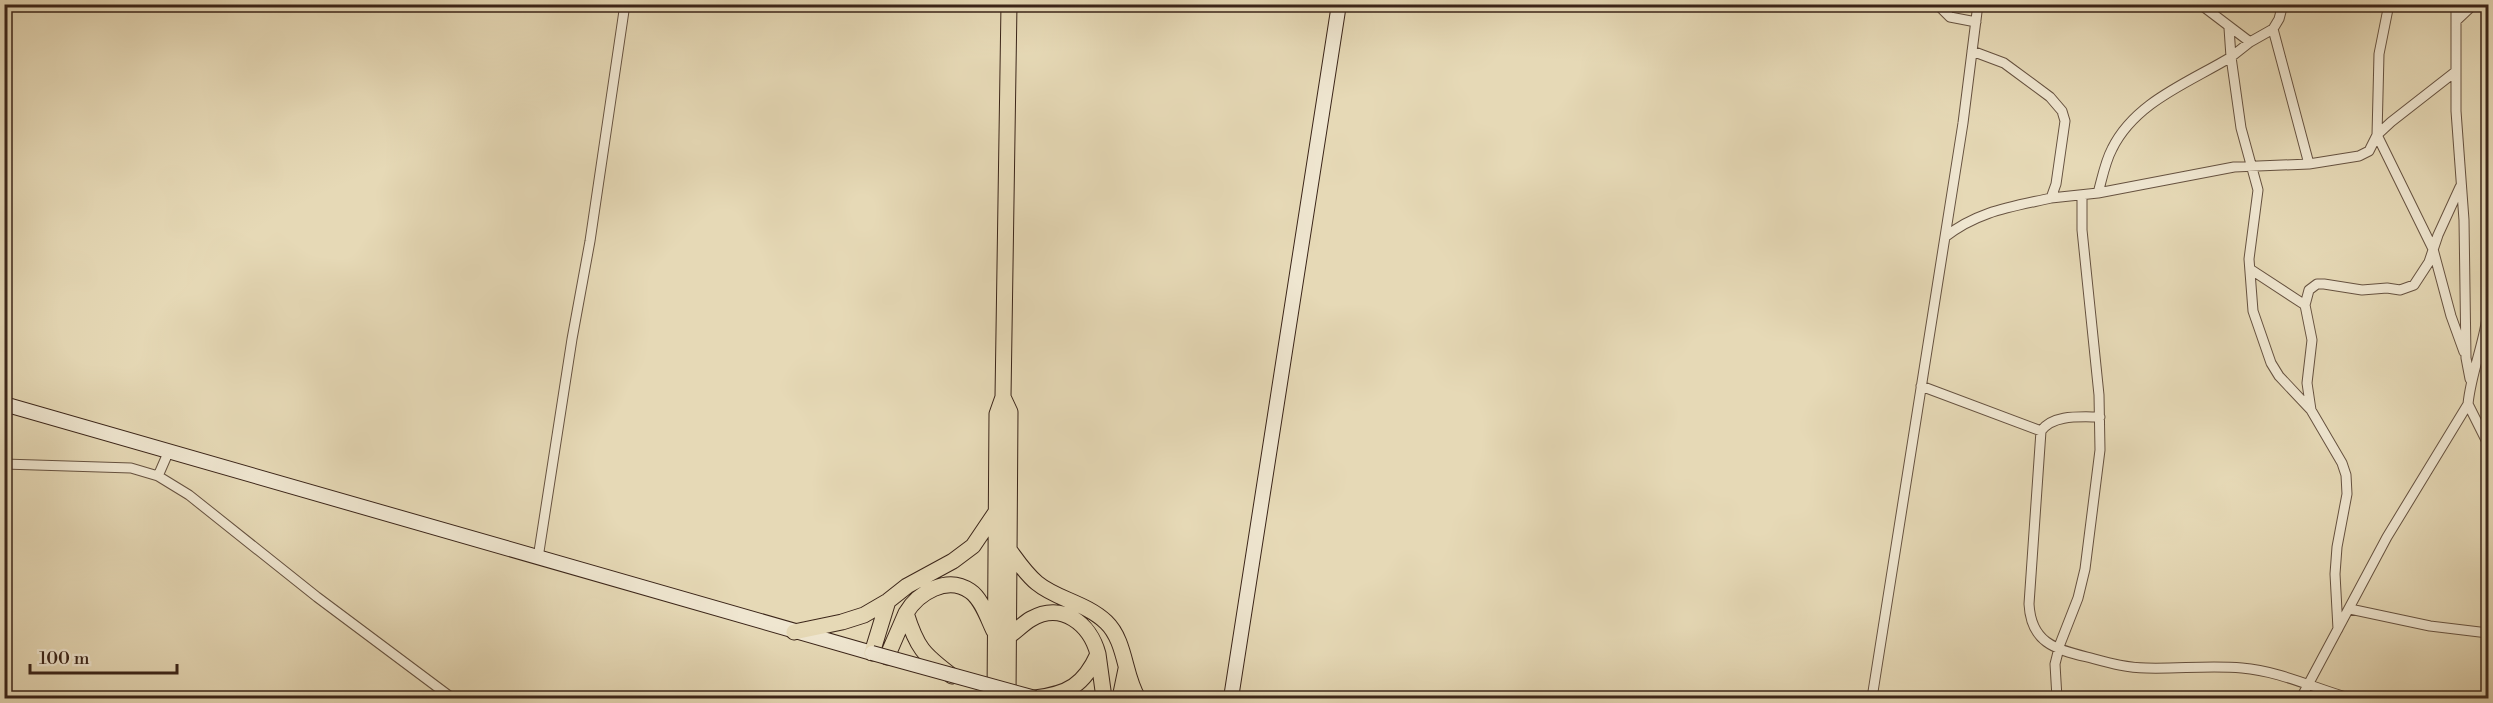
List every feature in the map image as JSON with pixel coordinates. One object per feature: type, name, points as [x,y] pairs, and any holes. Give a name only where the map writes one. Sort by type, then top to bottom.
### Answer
[{"type":"main road","points":[[1008,699],[1002,635],[997,414],[1003,397],[1009,4]]},
{"type":"main road","points":[[995,699],[1010,551],[1010,412],[1003,397]]},
{"type":"main road","points":[[794,632],[853,619],[888,601],[907,586],[953,561],[973,546],[998,509]]},
{"type":"main road","points":[[1010,551],[1038,584],[1080,604],[1107,623],[1118,641],[1138,699]]},
{"type":"main road","points":[[880,655],[912,602],[940,586],[958,585],[971,591],[1002,635]]},
{"type":"main road","points":[[880,655],[888,601]]},
{"type":"main road","points":[[906,613],[915,640],[927,657],[952,676]]},
{"type":"main road","points":[[1002,635],[1032,618],[1049,613],[1069,615],[1082,623],[1094,639],[1104,699]]},
{"type":"main road","points":[[1035,698],[1059,695],[1075,686],[1090,672],[1098,654]]},
{"type":"main road","points":[[1119,699],[1126,668]]},
{"type":"street","points":[[538,558],[572,339],[590,241],[604,130],[625,4]]},
{"type":"street","points":[[1937,4],[1950,17],[1976,22]]},
{"type":"street","points":[[1872,699],[1963,123],[1978,4]]},
{"type":"street","points":[[2200,4],[2250,42]]},
{"type":"street","points":[[2098,194],[2111,151],[2124,128],[2157,98],[2231,57],[2250,42],[2273,29],[2279,19],[2283,4]]},
{"type":"street","points":[[1945,237],[1974,218],[1994,210],[2051,198],[2098,194],[2234,167],[2309,164],[2359,156],[2370,151],[2377,135],[2379,54],[2389,4]]},
{"type":"street","points":[[2301,699],[2387,537],[2468,404],[2470,382],[2466,358],[2466,277],[2455,72],[2456,4]]},
{"type":"street","points":[[2456,21],[2474,4]]},
{"type":"street","points":[[1231,699],[1339,5]]},
{"type":"street","points":[[2229,28],[2241,128],[2258,190],[2250,269],[2253,311],[2271,363],[2279,376],[2311,410],[2343,462],[2346,475],[2347,494],[2337,547],[2335,574],[2338,629]]},
{"type":"street","points":[[2273,29],[2309,164]]},
{"type":"street","points":[[1972,51],[2004,63],[2050,97],[2062,111],[2065,121],[2056,184],[2051,198]]},
{"type":"street","points":[[2377,135],[2455,72]]},
{"type":"street","points":[[2377,135],[2433,249],[2451,316],[2466,358]]},
{"type":"street","points":[[2311,410],[2307,367],[2312,340],[2305,305],[2309,290],[2317,284],[2362,290],[2408,288],[2422,276],[2461,185]]},
{"type":"street","points":[[2057,699],[2055,664],[2078,598],[2085,569],[2098,474],[2100,417],[2082,230],[2082,195]]},
{"type":"street","points":[[2250,269],[2305,305]]},
{"type":"street","points":[[2470,382],[2487,335],[2488,312]]},
{"type":"street","points":[[1921,387],[2041,431]]},
{"type":"street","points":[[4,404],[794,632],[1035,698]]},
{"type":"street","points":[[2468,404],[2488,444]]},
{"type":"street","points":[[2100,417],[2071,417],[2056,420],[2041,431],[2030,616],[2039,634],[2058,650],[2118,665],[2144,668],[2242,668],[2267,672],[2348,698]]},
{"type":"street","points":[[158,476],[168,453]]},
{"type":"street","points":[[4,464],[131,468],[158,476],[189,495],[308,590],[452,699]]},
{"type":"street","points":[[2350,609],[2430,626],[2488,633]]}]
